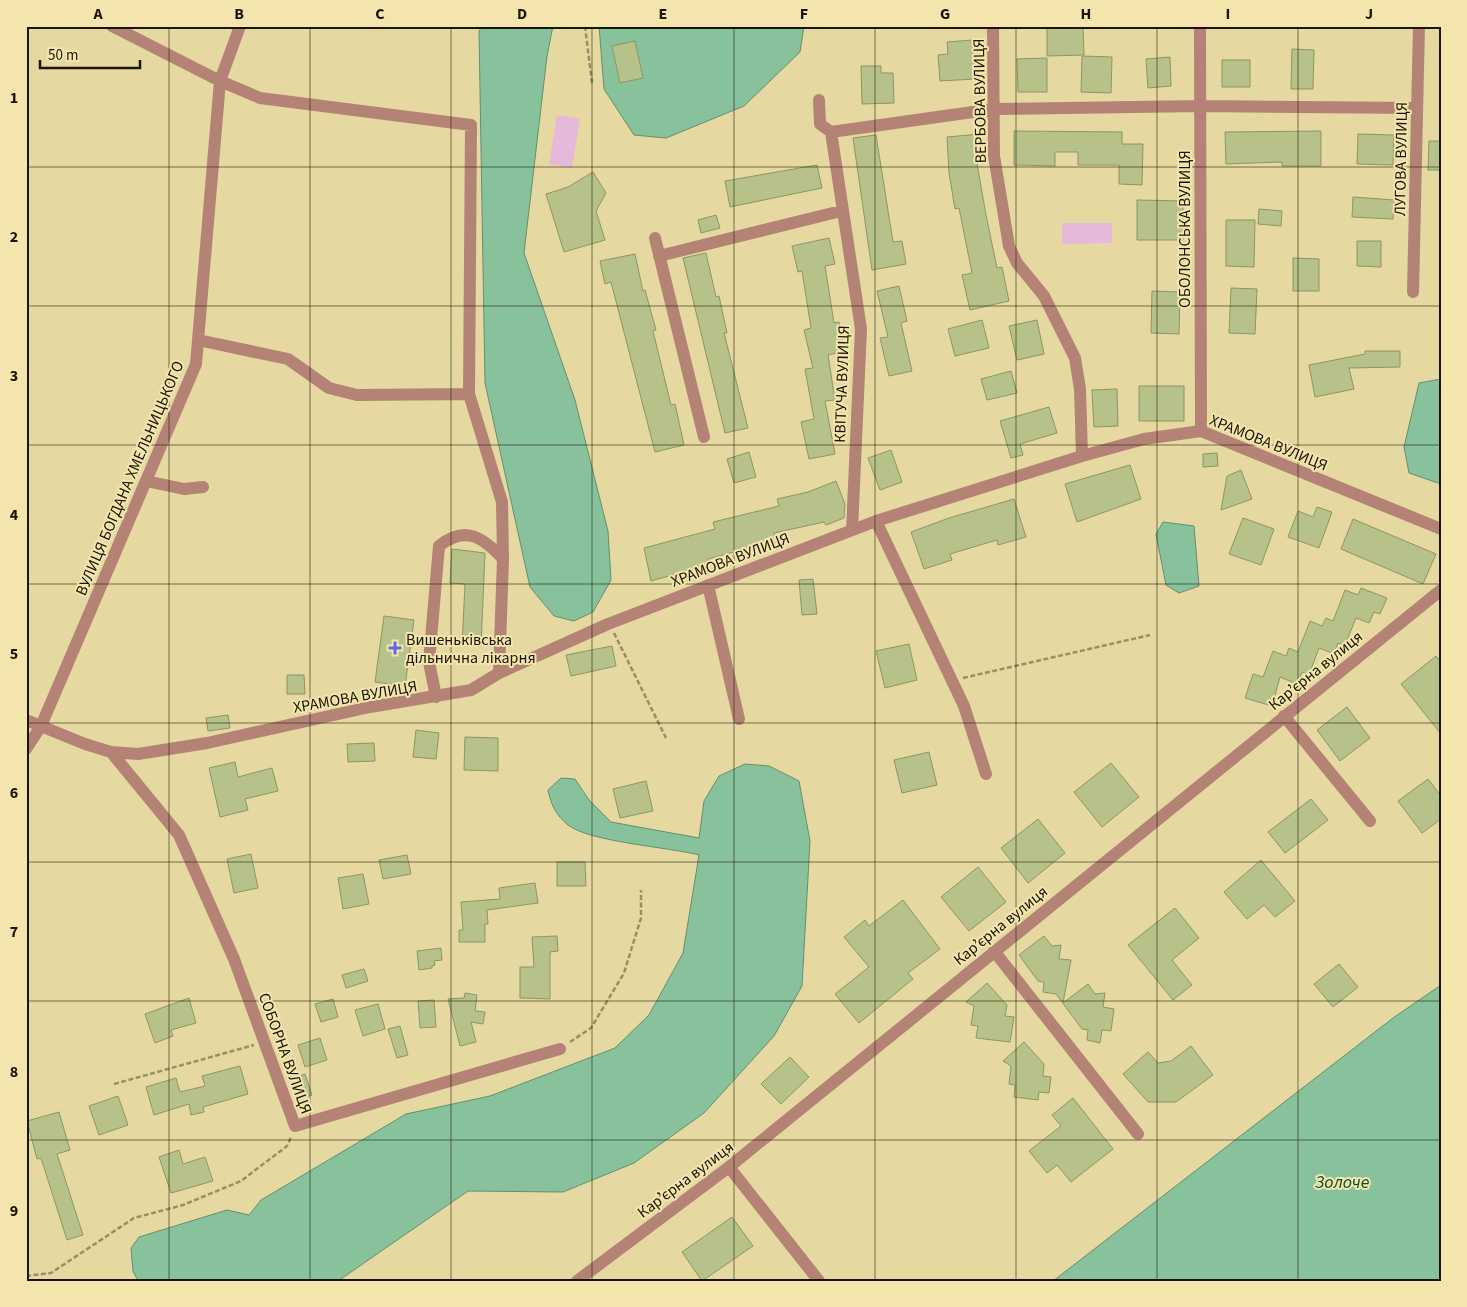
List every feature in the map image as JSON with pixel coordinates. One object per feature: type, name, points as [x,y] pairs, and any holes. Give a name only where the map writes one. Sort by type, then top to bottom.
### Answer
[{"type":"street","points":[[112,26],[220,81],[260,98],[471,125],[469,394],[502,502],[503,559],[499,673]]},
{"type":"street","name":"ВУЛИЦЯ БОГДАНА ХМЕЛЬНИЦЬКОГО","points":[[41,726],[196,364],[220,81],[240,26]]},
{"type":"street","name":"ВЕРБОВА ВУЛИЦЯ","points":[[993,26],[994,156],[1009,246],[1016,263],[1044,296],[1075,358],[1080,389],[1082,456]]},
{"type":"street","name":"ОБОЛОНСЬКА ВУЛИЦЯ","points":[[1200,26],[1201,431]]},
{"type":"street","name":"ЛУГОВА ВУЛИЦЯ","points":[[1412,292],[1419,26]]},
{"type":"street","points":[[819,100],[820,124],[831,132],[994,109],[1200,106],[1417,108]]},
{"type":"street","name":"КВІТУЧА ВУЛИЦЯ","points":[[831,132],[841,211],[861,329],[852,530]]},
{"type":"street","points":[[659,256],[841,211]]},
{"type":"street","points":[[655,238],[704,437]]},
{"type":"street","points":[[198,340],[288,359],[329,388],[357,395],[469,394]]},
{"type":"street","name":"ХРАМОВА ВУЛИЦЯ","points":[[26,720],[85,744],[111,752],[138,754],[169,750],[370,708],[471,690],[499,673],[608,624],[876,521],[1082,456],[1144,439],[1201,431],[1441,529]]},
{"type":"street","points":[[146,481],[184,489],[203,487]]},
{"type":"street","points":[[876,521],[964,706],[986,774]]},
{"type":"street","points":[[436,697],[429,662],[439,546],[451,536],[470,535],[487,542],[503,559]]},
{"type":"street","points":[[708,585],[739,719]]},
{"type":"street","name":"Карʼєрна вулиця","points":[[577,1281],[729,1167],[1441,590]]},
{"type":"street","points":[[1284,716],[1370,821]]},
{"type":"street","points":[[26,749],[41,726]]},
{"type":"street","name":"СОБОРНА ВУЛИЦЯ","points":[[111,752],[179,835],[234,959],[295,1126],[560,1049]]},
{"type":"street","points":[[994,951],[1138,1134]]},
{"type":"street","points":[[729,1167],[819,1281]]},
{"type":"path","points":[[585,26],[592,83]]},
{"type":"path","points":[[608,624],[625,653],[666,738]]},
{"type":"path","points":[[952,680],[1150,634]]},
{"type":"path","points":[[560,1049],[591,1028],[624,973],[641,918],[640,890]]},
{"type":"path","points":[[114,1084],[265,1042]]},
{"type":"path","points":[[26,1276],[51,1273],[134,1218],[183,1205],[242,1181],[287,1146],[295,1126]]},
{"type":"shaded area","points":[[557,115],[580,119],[572,168],[549,164]]},
{"type":"shaded area","points":[[1062,223],[1112,223],[1112,243],[1062,244]]},
{"type":"water","points":[[483,26],[553,26],[547,56],[524,253],[575,400],[608,531],[611,580],[593,612],[574,621],[554,616],[530,587],[485,383],[479,31]]},
{"type":"water","points":[[599,26],[804,26],[800,52],[744,106],[666,138],[634,135],[604,89]]},
{"type":"water","points":[[1441,379],[1441,484],[1409,473],[1404,447],[1419,383]]},
{"type":"water","points":[[1163,522],[1194,526],[1199,586],[1179,593],[1166,585],[1156,534]]},
{"type":"water","points":[[745,764],[769,766],[799,781],[810,841],[802,986],[774,1036],[704,1113],[634,1163],[563,1192],[468,1191],[338,1281],[138,1281],[133,1271],[131,1248],[139,1237],[227,1210],[249,1215],[261,1200],[406,1114],[490,1096],[615,1048],[649,1015],[683,953],[699,855],[611,840],[579,831],[568,825],[557,813],[552,805],[548,790],[561,778],[575,779],[589,800],[611,822],[699,838],[704,801],[719,776]]},
{"type":"water","name":"Золоче","points":[[1441,985],[1441,1281],[1053,1281],[1393,1018]]},
{"type":"building","points":[[1047,26],[1083,26],[1084,55],[1047,56]]},
{"type":"building","points":[[972,40],[975,79],[940,81],[938,55],[948,54],[947,42]]},
{"type":"building","points":[[635,41],[643,78],[620,83],[612,46]]},
{"type":"building","points":[[1292,49],[1314,50],[1313,89],[1291,89]]},
{"type":"building","points":[[1082,56],[1112,57],[1111,93],[1081,92]]},
{"type":"building","points":[[1170,57],[1171,86],[1148,88],[1146,59]]},
{"type":"building","points":[[1047,58],[1047,92],[1018,92],[1017,59]]},
{"type":"building","points":[[1222,60],[1250,60],[1250,87],[1222,87]]},
{"type":"building","points":[[861,66],[881,66],[881,73],[893,73],[894,103],[862,104]]},
{"type":"building","points":[[1014,131],[1122,132],[1122,144],[1143,144],[1142,185],[1119,184],[1119,165],[1078,165],[1078,152],[1055,152],[1055,166],[1014,165]]},
{"type":"building","points":[[1321,131],[1321,166],[1282,166],[1282,162],[1226,164],[1225,132]]},
{"type":"building","points":[[980,134],[982,157],[976,158],[997,268],[1002,267],[1009,301],[970,310],[962,275],[972,273],[959,208],[955,209],[949,173],[947,137]]},
{"type":"building","points":[[1358,134],[1394,135],[1393,165],[1357,164]]},
{"type":"building","points":[[876,135],[893,242],[902,241],[906,264],[872,270],[853,138]]},
{"type":"building","points":[[1429,141],[1441,141],[1441,170],[1428,170]]},
{"type":"building","points":[[817,165],[822,188],[730,207],[725,181]]},
{"type":"building","points":[[593,172],[606,193],[596,211],[605,240],[564,252],[546,194],[568,187]]},
{"type":"building","points":[[1353,197],[1394,200],[1393,219],[1352,217]]},
{"type":"building","points":[[1137,200],[1183,201],[1183,240],[1137,240]]},
{"type":"building","points":[[1259,209],[1282,211],[1281,226],[1258,224]]},
{"type":"building","points":[[716,215],[720,228],[701,233],[698,220]]},
{"type":"building","points":[[1226,220],[1255,220],[1254,267],[1226,266]]},
{"type":"building","points":[[829,238],[835,264],[825,266],[834,323],[839,322],[845,351],[828,355],[835,400],[825,401],[835,454],[809,459],[801,422],[814,419],[805,369],[813,368],[804,330],[811,328],[802,271],[798,272],[792,246]]},
{"type":"building","points":[[1357,241],[1381,241],[1381,267],[1357,266]]},
{"type":"building","points":[[706,253],[716,297],[719,296],[727,333],[724,333],[748,428],[725,433],[683,258]]},
{"type":"building","points":[[635,254],[643,291],[645,290],[656,330],[653,331],[671,405],[675,404],[684,445],[655,452],[611,282],[605,284],[600,261]]},
{"type":"building","points":[[1293,258],[1319,259],[1319,291],[1293,291]]},
{"type":"building","points":[[899,286],[907,321],[901,323],[912,371],[889,376],[880,338],[888,337],[877,291]]},
{"type":"building","points":[[1231,288],[1257,289],[1255,334],[1229,333]]},
{"type":"building","points":[[1152,291],[1180,292],[1179,334],[1151,333]]},
{"type":"building","points":[[982,320],[989,348],[955,356],[948,329]]},
{"type":"building","points":[[1037,320],[1044,354],[1017,360],[1009,326]]},
{"type":"building","points":[[1365,351],[1400,351],[1400,367],[1349,368],[1354,389],[1315,397],[1309,365],[1365,354]]},
{"type":"building","points":[[1011,371],[1017,393],[987,400],[981,379]]},
{"type":"building","points":[[1139,386],[1184,386],[1184,421],[1139,421]]},
{"type":"building","points":[[1117,389],[1118,426],[1094,427],[1092,390]]},
{"type":"building","points":[[1049,407],[1057,433],[1020,444],[1023,455],[1011,458],[1000,421]]},
{"type":"building","points":[[891,450],[902,482],[880,490],[868,458]]},
{"type":"building","points":[[749,452],[756,477],[734,483],[727,459]]},
{"type":"building","points":[[1217,453],[1218,466],[1203,467],[1203,454]]},
{"type":"building","points":[[1130,465],[1141,499],[1077,522],[1065,484]]},
{"type":"building","points":[[1241,470],[1252,499],[1221,510],[1227,476]]},
{"type":"building","points":[[836,481],[845,504],[844,518],[826,525],[824,522],[774,533],[777,544],[753,550],[752,547],[708,559],[709,565],[651,581],[644,548],[715,529],[713,522],[779,506],[777,499],[808,492]]},
{"type":"building","points":[[1014,499],[1026,537],[998,545],[997,540],[950,554],[952,560],[924,569],[911,532],[949,518]]},
{"type":"building","points":[[1317,507],[1332,512],[1319,548],[1288,537],[1298,511],[1313,517]]},
{"type":"building","points":[[1243,518],[1274,529],[1261,565],[1229,554]]},
{"type":"building","points":[[1353,519],[1436,554],[1423,584],[1341,549]]},
{"type":"building","points":[[452,549],[485,553],[481,646],[462,646],[465,584],[450,583]]},
{"type":"building","points":[[813,579],[817,614],[802,615],[799,580]]},
{"type":"building","points":[[1361,588],[1387,598],[1380,614],[1374,612],[1369,623],[1356,618],[1345,645],[1338,643],[1334,654],[1319,648],[1309,675],[1302,672],[1297,684],[1280,677],[1272,706],[1245,698],[1253,674],[1263,677],[1273,651],[1286,656],[1289,648],[1298,652],[1310,621],[1322,626],[1326,618],[1333,621],[1345,590],[1358,595]]},
{"type":"building","points":[[384,616],[414,620],[405,686],[375,682]]},
{"type":"building","points":[[909,644],[917,680],[885,688],[876,651]]},
{"type":"building","points":[[612,646],[616,666],[571,676],[566,655]]},
{"type":"building","points":[[1436,656],[1441,662],[1441,734],[1401,684]]},
{"type":"building","points":[[287,675],[304,675],[305,694],[287,694]]},
{"type":"building","points":[[1347,707],[1370,738],[1340,761],[1317,730]]},
{"type":"building","points":[[228,715],[230,728],[208,731],[206,718]]},
{"type":"building","points":[[416,730],[439,733],[436,759],[413,757]]},
{"type":"building","points":[[465,737],[498,738],[498,771],[464,770]]},
{"type":"building","points":[[374,743],[375,761],[348,762],[347,744]]},
{"type":"building","points":[[929,752],[937,785],[902,793],[894,760]]},
{"type":"building","points":[[235,762],[238,777],[272,768],[278,791],[245,799],[248,810],[220,817],[209,768]]},
{"type":"building","points":[[1111,763],[1139,797],[1102,827],[1074,792]]},
{"type":"building","points":[[1428,779],[1441,796],[1441,819],[1422,833],[1398,801]]},
{"type":"building","points":[[646,781],[653,811],[620,818],[613,789]]},
{"type":"building","points":[[1311,799],[1328,820],[1285,853],[1268,832]]},
{"type":"building","points":[[1038,819],[1065,853],[1028,883],[1001,848]]},
{"type":"building","points":[[251,854],[258,888],[234,893],[227,859]]},
{"type":"building","points":[[407,855],[411,874],[383,879],[379,860]]},
{"type":"building","points":[[1261,860],[1295,901],[1275,917],[1264,905],[1247,919],[1224,892]]},
{"type":"building","points":[[557,862],[585,862],[586,886],[557,886]]},
{"type":"building","points":[[978,867],[1006,902],[969,931],[941,897]]},
{"type":"building","points":[[363,874],[369,904],[343,909],[338,878]]},
{"type":"building","points":[[535,883],[538,903],[487,910],[488,924],[485,924],[485,942],[459,942],[459,930],[463,930],[461,902],[500,899],[499,888]]},
{"type":"building","points":[[903,900],[940,949],[908,973],[913,979],[859,1023],[835,994],[869,967],[844,937],[865,920],[869,926]]},
{"type":"building","points":[[1175,908],[1199,938],[1172,960],[1192,985],[1173,1000],[1128,945]]},
{"type":"building","points":[[557,936],[558,951],[550,952],[550,999],[520,998],[520,967],[534,967],[532,937]]},
{"type":"building","points":[[1044,936],[1052,946],[1061,945],[1059,959],[1071,960],[1063,1003],[1088,984],[1095,994],[1105,993],[1103,1007],[1114,1009],[1111,1031],[1102,1030],[1100,1043],[1087,1040],[1088,1030],[1082,1029],[1056,994],[1043,992],[1044,982],[1038,981],[1019,955]]},
{"type":"building","points":[[441,948],[442,960],[434,961],[435,965],[432,968],[419,970],[417,951]]},
{"type":"building","points":[[1339,964],[1358,987],[1333,1007],[1314,984]]},
{"type":"building","points":[[364,969],[368,981],[346,988],[342,975]]},
{"type":"building","points":[[987,983],[1007,1005],[1005,1016],[1014,1017],[1010,1042],[976,1038],[978,1026],[971,1025],[974,1006],[966,1002]]},
{"type":"building","points":[[465,993],[477,995],[475,1011],[485,1012],[483,1024],[471,1022],[476,1042],[460,1046],[448,999],[464,998]]},
{"type":"building","points":[[189,998],[196,1023],[171,1030],[173,1036],[155,1043],[145,1014]]},
{"type":"building","points":[[333,999],[338,1017],[321,1022],[315,1004]]},
{"type":"building","points":[[434,1000],[436,1027],[420,1028],[418,1001]]},
{"type":"building","points":[[378,1004],[385,1029],[363,1036],[355,1010]]},
{"type":"building","points":[[400,1026],[408,1055],[397,1058],[388,1029]]},
{"type":"building","points":[[320,1038],[327,1060],[305,1067],[298,1045]]},
{"type":"building","points":[[1024,1042],[1044,1064],[1043,1076],[1051,1077],[1049,1093],[1039,1092],[1038,1100],[1014,1097],[1015,1085],[1009,1084],[1011,1066],[1003,1061]]},
{"type":"building","points":[[1191,1046],[1213,1075],[1176,1102],[1148,1102],[1123,1074],[1148,1052],[1158,1063],[1171,1061]]},
{"type":"building","points":[[790,1057],[809,1077],[781,1104],[761,1084]]},
{"type":"building","points":[[240,1066],[248,1094],[203,1107],[204,1112],[191,1115],[189,1104],[154,1115],[146,1087],[176,1078],[180,1092],[205,1086],[202,1076]]},
{"type":"building","points":[[305,1074],[312,1095],[300,1099],[294,1078]]},
{"type":"building","points":[[118,1096],[128,1125],[99,1135],[89,1106]]},
{"type":"building","points":[[1073,1098],[1113,1149],[1071,1182],[1057,1165],[1047,1173],[1029,1151],[1061,1126],[1052,1115]]},
{"type":"building","points":[[59,1112],[70,1150],[57,1154],[83,1235],[67,1240],[41,1158],[37,1159],[27,1121]]},
{"type":"building","points":[[179,1150],[183,1164],[205,1157],[213,1181],[171,1193],[159,1157]]},
{"type":"building","points":[[732,1217],[753,1246],[702,1281],[682,1252]]},
{"type":"place","name":"Вишеньківська дільнична лікарня","points":[[395,648]]}]
